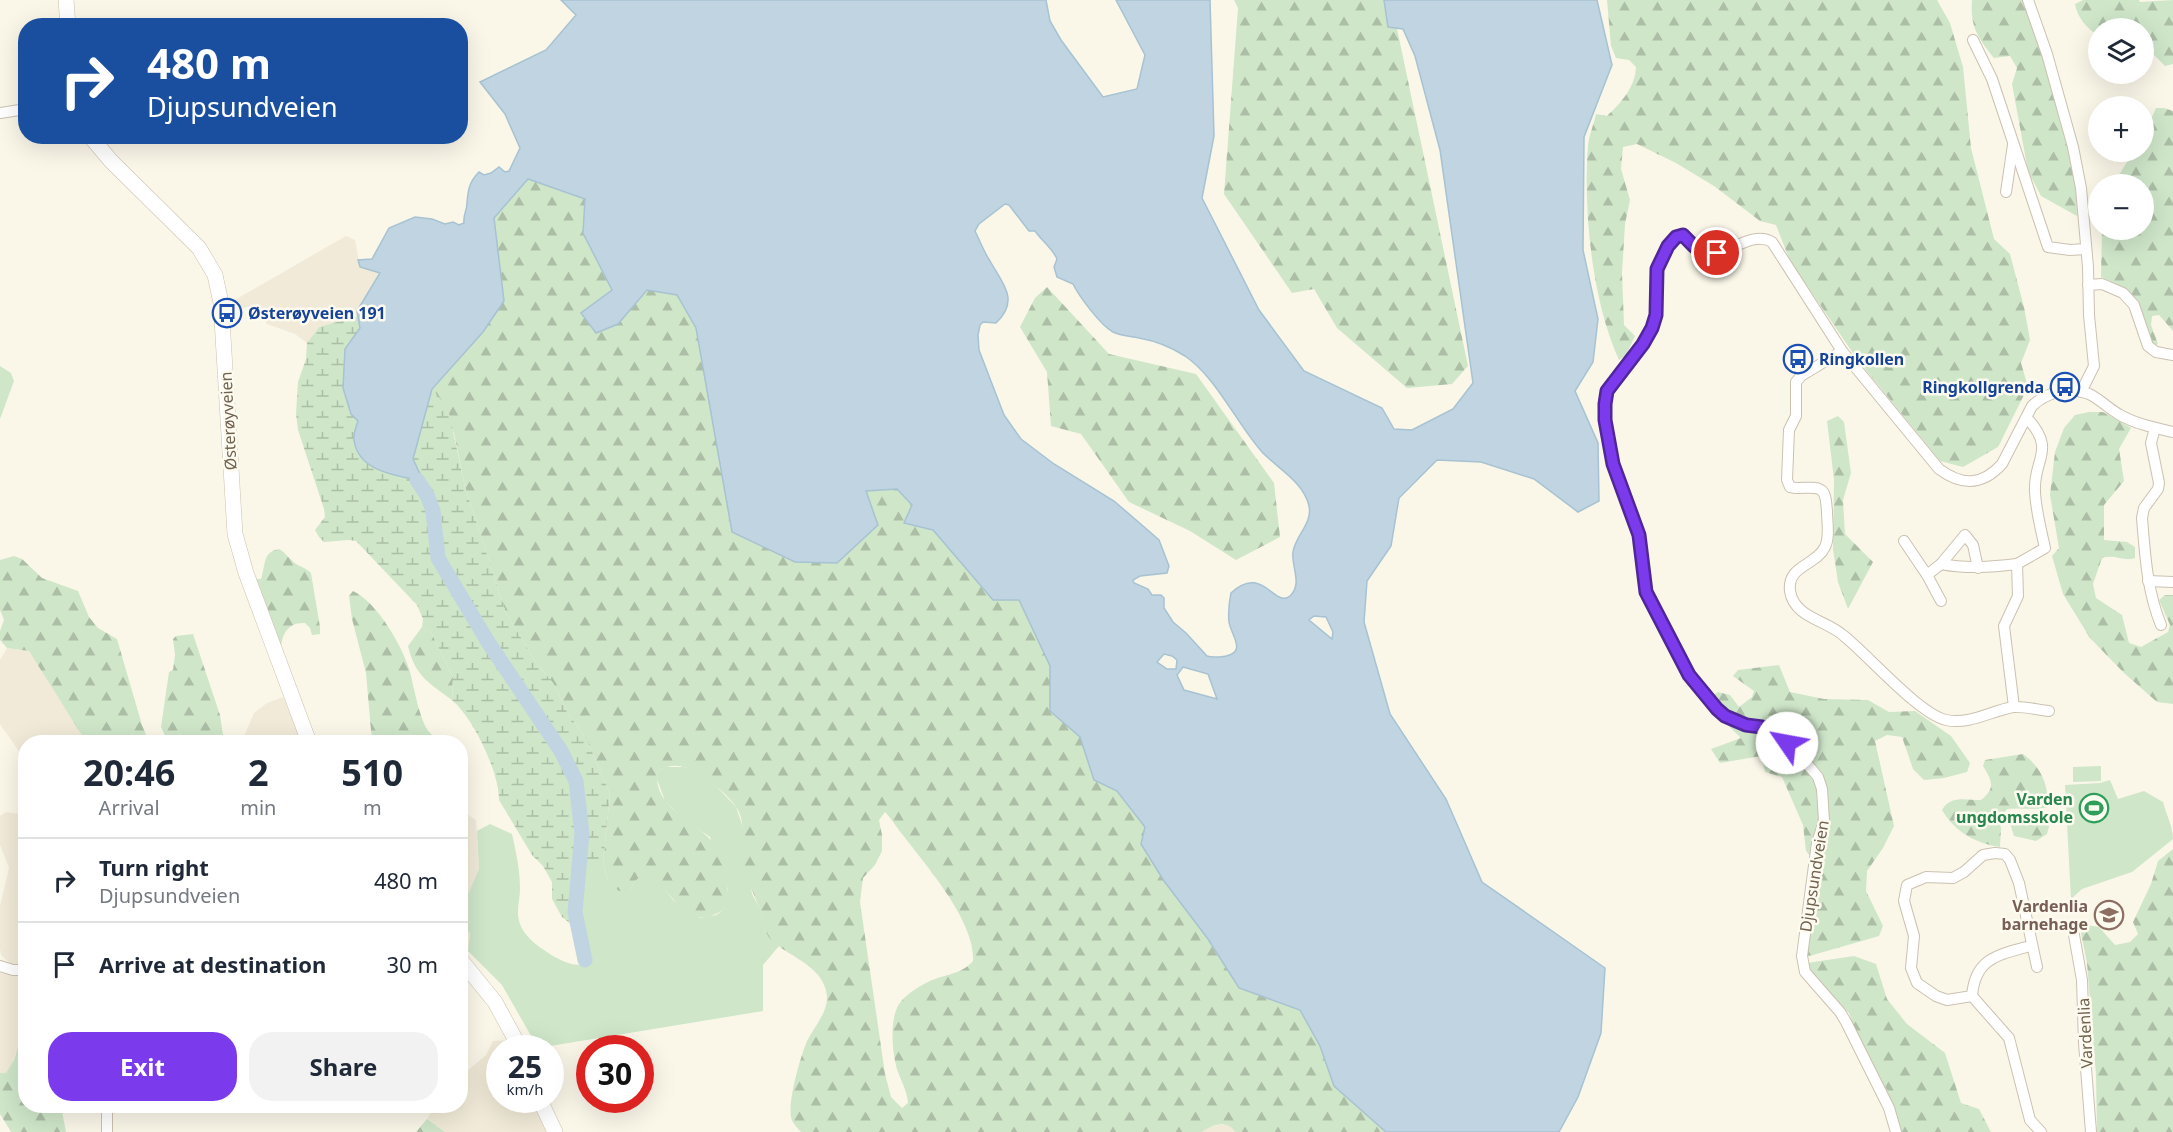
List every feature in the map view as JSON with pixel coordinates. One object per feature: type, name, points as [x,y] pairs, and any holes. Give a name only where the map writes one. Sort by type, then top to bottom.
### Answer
[{"type":"main road","points":[[66,0],[67,18]]},
{"type":"main road","name":"Østerøyveien","points":[[97,144],[111,161],[189,237],[204,255],[215,275],[221,303],[235,534],[249,584],[306,735]]},
{"type":"main road","points":[[468,969],[495,1002],[513,1035]]},
{"type":"main road","points":[[546,1113],[555,1132]]},
{"type":"street","points":[[2028,0],[2047,54],[2073,147],[2081,188],[2094,366],[2081,392]]},
{"type":"street","points":[[1973,40],[1992,80],[2048,247],[2070,250],[2086,249]]},
{"type":"street","points":[[0,113],[18,110]]},
{"type":"street","points":[[2006,192],[2013,144]]},
{"type":"street","name":"Djupsundveien","points":[[1842,351],[1772,242],[1767,239],[1744,241],[1728,250],[1704,253],[1696,250],[1683,235],[1676,237],[1668,246],[1657,269],[1656,315],[1643,344],[1607,391],[1605,420],[1613,464],[1639,535],[1646,592],[1689,675],[1725,716],[1775,733],[1799,754],[1818,777],[1822,789],[1824,821],[1817,843],[1805,927],[1802,956],[1805,972],[1846,1022],[1889,1108],[1896,1132]]},
{"type":"street","points":[[2088,285],[2102,284],[2123,293],[2134,304],[2148,346],[2156,352],[2173,356]]},
{"type":"street","points":[[2049,711],[2014,707],[1980,717],[1944,720],[1909,696],[1842,634],[1801,611],[1793,601],[1790,584],[1794,575],[1797,570],[1822,553],[1826,546],[1828,531],[1826,497],[1823,491],[1790,487],[1787,480],[1789,430],[1796,416],[1796,382],[1801,376],[1842,351],[1939,469],[1952,478],[1977,481],[1996,471],[2002,464],[2032,406],[2047,395],[2070,391],[2081,392],[2090,395],[2120,415],[2173,432]]},
{"type":"street","points":[[1941,564],[1978,568],[2017,564],[2045,548],[2035,493],[2043,442],[2039,431],[2027,418]]},
{"type":"street","points":[[2155,428],[2151,442],[2159,483],[2158,489],[2144,508],[2142,518],[2148,581],[2161,625]]},
{"type":"street","points":[[1927,575],[1941,564],[1965,535],[1973,545],[1978,568]]},
{"type":"street","points":[[1904,541],[1927,575],[1941,602]]},
{"type":"street","points":[[2014,707],[2004,626],[2018,596],[2017,564]]},
{"type":"street","points":[[2148,581],[2173,582]]},
{"type":"street","points":[[1972,996],[1947,1000],[1936,996],[1917,982],[1911,968],[1914,936],[1904,901],[1907,885],[1926,877],[1953,878],[1964,872],[1983,855],[2005,854],[2010,860],[2019,883],[2037,968]]},
{"type":"street","name":"Vardenlia","points":[[2074,935],[2082,980],[2091,1132]]},
{"type":"street","points":[[2031,946],[2002,954],[1984,963],[1974,980],[1972,996],[2009,1038],[2030,1120],[2041,1132]]},
{"type":"street","points":[[0,966],[18,970]]},
{"type":"street","points":[[107,1113],[107,1132]]},
{"type":"shaded area","points":[[346,236],[355,240],[360,267],[380,273],[358,311],[358,316],[319,327],[307,343],[295,334],[267,324],[252,306],[238,309],[229,322],[226,305]]},
{"type":"shaded area","points":[[7,648],[29,651],[82,735],[18,735],[18,750],[0,724],[0,660]]},
{"type":"shaded area","points":[[283,697],[300,735],[245,735],[254,713],[267,703]]},
{"type":"shaded area","points":[[6,812],[18,814],[18,966],[13,966],[1,955],[0,949],[0,906],[9,868],[0,845],[0,816]]},
{"type":"shaded area","points":[[468,815],[476,820],[479,869],[468,896]]},
{"type":"shaded area","points":[[0,973],[18,976],[18,1045],[11,1067],[6,1073],[0,1073]]},
{"type":"shaded area","points":[[486,1055],[486,1113],[540,1113],[549,1132],[445,1132],[427,1119],[430,1113],[468,1113],[468,1070]]},
{"type":"shaded area","points":[[1225,1124],[1232,1127],[1235,1132],[1202,1132],[1209,1127]]},
{"type":"green space","points":[[1234,0],[1391,0],[1468,366],[1452,384],[1407,388],[1337,328],[1314,289],[1292,293],[1224,194],[1238,8]]},
{"type":"green space","points":[[1607,0],[1937,0],[1950,23],[1963,67],[1971,148],[1994,239],[2010,254],[2030,340],[2021,363],[2028,387],[1998,447],[1963,467],[1940,461],[1857,359],[1790,261],[1776,225],[1760,221],[1714,186],[1676,163],[1637,144],[1623,147],[1621,169],[1630,200],[1625,224],[1622,273],[1624,325],[1635,336],[1626,355],[1619,360],[1602,311],[1596,283],[1588,226],[1588,146],[1596,114],[1607,116],[1618,105],[1630,88],[1636,67],[1629,60],[1616,58],[1611,46]]},
{"type":"green space","points":[[1972,0],[2023,0],[2048,70],[2075,172],[2077,216],[2041,196],[2028,171],[2012,84],[2017,68],[2010,56],[1994,58],[1976,32],[1972,18]]},
{"type":"green space","points":[[2083,0],[2139,0],[2140,2],[2173,0],[2173,64],[2165,66],[2154,55],[2154,18],[2088,18],[2088,28],[2075,4]]},
{"type":"green space","points":[[2156,108],[2173,111],[2173,331],[2159,315],[2152,316],[2151,325],[2158,344],[2154,346],[2138,303],[2125,289],[2101,277],[2102,240],[2154,240],[2154,174],[2120,174],[2127,162],[2154,162],[2154,112]]},
{"type":"green space","points":[[528,178],[586,199],[583,233],[612,290],[581,313],[618,324],[647,290],[677,295],[696,328],[704,363],[866,491],[897,488],[912,505],[905,523],[933,530],[993,600],[1019,600],[1050,666],[1050,711],[1080,737],[1094,780],[1117,791],[1145,827],[1141,844],[1164,881],[1208,939],[1239,988],[1300,1010],[1320,1046],[1334,1086],[1386,1132],[1235,1132],[1224,1124],[1219,1124],[1202,1132],[801,1132],[791,1117],[793,1090],[804,1048],[823,1014],[827,996],[824,984],[817,974],[771,940],[766,932],[745,868],[742,825],[737,808],[718,788],[688,768],[674,766],[657,771],[660,791],[669,805],[713,842],[724,859],[728,881],[723,910],[705,917],[691,915],[673,899],[649,869],[634,882],[630,891],[619,891],[608,881],[603,862],[610,794],[587,740],[567,712],[553,683],[537,664],[506,613],[465,487],[454,433],[432,389],[483,332],[497,254],[494,218]],"holes":[[[885,812],[935,877],[958,912],[972,946],[973,961],[958,972],[920,986],[899,1004],[894,1019],[893,1047],[908,1103],[902,1108],[891,1097],[885,1074],[860,902],[863,878],[875,865],[882,851],[879,820]]]},
{"type":"green space","points":[[1047,287],[1109,354],[1196,374],[1274,483],[1280,537],[1236,560],[1190,531],[1129,502],[1081,434],[1051,426],[1047,372],[1020,327],[1035,298]]},
{"type":"green space","points":[[358,316],[360,328],[345,349],[358,421],[354,439],[420,474],[413,459],[432,389],[448,408],[465,487],[506,613],[537,664],[553,683],[567,712],[587,740],[610,794],[603,862],[585,863],[578,909],[580,923],[572,925],[562,917],[552,899],[552,882],[543,866],[532,855],[499,800],[490,760],[468,719],[452,700],[453,677],[432,634],[422,627],[423,619],[417,605],[356,541],[324,542],[315,530],[325,517],[298,430],[296,414],[298,382],[306,359],[307,343],[319,327]]},
{"type":"green space","points":[[0,366],[11,373],[14,381],[0,419]]},
{"type":"green space","points":[[2103,412],[2131,428],[2119,449],[2124,481],[2104,505],[2104,540],[2127,542],[2135,547],[2135,558],[2102,558],[2093,584],[2096,598],[2122,615],[2129,643],[2141,647],[2168,632],[2170,625],[2159,600],[2165,595],[2173,595],[2173,704],[2157,702],[2124,673],[2090,638],[2063,594],[2052,556],[2059,548],[2050,495],[2055,452],[2064,428],[2075,415]]},
{"type":"green space","points":[[1838,416],[1844,422],[1851,473],[1843,500],[1845,534],[1873,562],[1848,609],[1838,582],[1833,549],[1834,480],[1827,421]]},
{"type":"green space","points":[[279,549],[311,573],[320,627],[320,634],[312,635],[305,623],[289,627],[282,640],[281,651],[252,579],[261,579],[267,556]]},
{"type":"green space","points":[[14,556],[22,559],[42,578],[78,591],[89,617],[98,628],[117,639],[146,735],[82,735],[29,651],[7,648],[0,640],[4,620],[0,610],[0,560]]},
{"type":"green space","points":[[353,591],[362,597],[388,626],[407,662],[420,713],[426,728],[433,735],[371,735],[366,673],[352,619],[349,596]]},
{"type":"green space","points":[[422,627],[432,634],[453,677],[452,700],[424,678],[411,656],[408,646]]},
{"type":"green space","points":[[193,634],[220,715],[223,735],[165,735],[161,727],[169,672],[173,670],[175,655],[173,639],[176,636]]},
{"type":"green space","points":[[1779,665],[1790,692],[1824,699],[1868,700],[1889,712],[1915,711],[1951,736],[1970,763],[1967,772],[1924,780],[1913,769],[1902,737],[1887,735],[1875,741],[1894,826],[1883,848],[1867,871],[1866,891],[1883,926],[1879,936],[1806,957],[1812,858],[1806,851],[1803,825],[1782,777],[1765,772],[1761,756],[1720,763],[1711,749],[1741,738],[1708,706],[1711,697],[1718,692],[1730,695],[1739,707],[1752,697],[1754,691],[1733,676],[1738,670]]},
{"type":"green space","points":[[2023,754],[2030,759],[2043,777],[2048,807],[2007,809],[1999,820],[2000,847],[1982,843],[1966,835],[1947,818],[1942,810],[1949,802],[1959,799],[1981,800],[1989,792],[1991,784],[1983,766],[1985,760]]},
{"type":"green space","points":[[2101,766],[2101,781],[2073,782],[2073,767]]},
{"type":"green space","points":[[665,767],[683,767],[698,771],[736,807],[744,830],[752,894],[760,909],[766,933],[779,946],[763,965],[763,1011],[617,1035],[576,1035],[576,1042],[564,1044],[564,1035],[531,1035],[502,985],[468,951],[470,934],[468,931],[468,894],[479,869],[477,831],[490,824],[512,834],[519,874],[519,919],[524,932],[547,952],[564,962],[584,964],[578,909],[585,862],[603,862],[608,881],[630,891],[634,882],[649,868],[673,900],[700,918],[716,915],[723,910],[728,888],[710,837],[682,818],[665,801],[657,779],[657,771]]},
{"type":"green space","points":[[2110,780],[2118,799],[2144,791],[2163,802],[2173,839],[2132,872],[2082,889],[2071,899],[2065,785],[2100,783]]},
{"type":"green space","points":[[2047,814],[2050,823],[2047,834],[2036,841],[2014,836],[2010,823],[2015,816]]},
{"type":"green space","points":[[2173,849],[2173,1132],[2097,1132],[2096,1075],[2087,963],[2081,933],[2087,925],[2099,927],[2115,945],[2130,942],[2138,934],[2133,922],[2151,884],[2158,861]]},
{"type":"green space","points":[[1854,956],[1876,964],[1887,999],[1907,1024],[1945,1053],[1961,1103],[1979,1109],[1991,1132],[1902,1132],[1887,1090],[1863,1051],[1849,1013],[1811,982],[1807,963]]},
{"type":"green space","points":[[18,1046],[18,1113],[62,1113],[66,1132],[11,1132],[0,1114],[0,1073],[6,1073],[14,1060]]},
{"type":"green space","points":[[427,1119],[445,1132],[416,1132]]},
{"type":"water","points":[[561,0],[1046,0],[1050,21],[1061,40],[1103,97],[1137,89],[1145,55],[1116,0],[1210,0],[1214,136],[1202,198],[1259,310],[1304,371],[1382,408],[1394,429],[1412,430],[1453,409],[1473,383],[1440,150],[1415,56],[1403,29],[1388,27],[1384,0],[1597,0],[1612,65],[1584,137],[1583,250],[1598,319],[1593,362],[1575,391],[1598,443],[1599,501],[1578,512],[1534,479],[1481,462],[1437,460],[1399,498],[1391,546],[1367,581],[1364,622],[1390,714],[1446,799],[1482,882],[1605,968],[1601,1033],[1578,1097],[1559,1132],[1386,1132],[1334,1086],[1320,1046],[1300,1010],[1239,988],[1208,939],[1164,881],[1141,844],[1145,827],[1117,791],[1094,780],[1080,737],[1050,711],[1050,666],[1019,600],[993,600],[933,530],[904,523],[912,505],[897,489],[866,491],[878,525],[837,563],[795,562],[732,532],[696,328],[677,295],[647,290],[618,324],[596,333],[581,313],[612,290],[583,233],[585,199],[528,179],[494,218],[504,301],[483,332],[432,389],[413,459],[420,474],[417,480],[387,473],[369,465],[362,458],[354,440],[358,421],[351,414],[343,388],[345,349],[360,328],[357,311],[380,273],[360,267],[358,260],[372,259],[389,228],[415,217],[432,219],[445,224],[464,223],[469,190],[476,176],[479,172],[484,175],[491,173],[499,167],[505,172],[509,171],[520,148],[505,114],[480,82],[546,50],[576,15]],"holes":[[[1005,204],[1009,205],[1029,231],[1035,231],[1053,252],[1057,259],[1054,267],[1057,277],[1073,284],[1102,323],[1116,333],[1169,347],[1196,365],[1207,376],[1262,452],[1302,490],[1310,512],[1294,546],[1296,580],[1294,591],[1290,596],[1284,598],[1259,584],[1251,583],[1242,585],[1231,593],[1229,622],[1237,647],[1232,654],[1218,657],[1207,656],[1173,622],[1164,608],[1164,598],[1161,595],[1152,595],[1148,589],[1134,583],[1133,580],[1140,576],[1167,573],[1169,566],[1159,540],[1114,501],[1054,464],[1021,439],[1004,415],[979,350],[978,335],[983,322],[996,323],[1003,315],[1008,299],[1004,285],[975,231],[979,224]],[[1314,616],[1326,617],[1333,632],[1332,639],[1309,620]],[[1164,654],[1172,656],[1177,660],[1176,669],[1167,669],[1157,662]],[[1183,667],[1208,674],[1217,699],[1184,690],[1177,675]]]},
{"type":"waterway","points":[[417,480],[427,495],[433,511],[438,558],[488,642],[561,751],[576,781],[582,834],[575,912],[585,960]]},
{"type":"place","name":"Østerøyveien 191","points":[[227,313]]},
{"type":"place","name":"Ringkollen","points":[[1798,359]]},
{"type":"place","name":"Ringkollgrenda","points":[[2065,387]]},
{"type":"place","name":"Varden ungdomsskole","points":[[2094,808]]},
{"type":"place","name":"Vardenlia barnehage","points":[[2109,915]]},
{"type":"route","points":[[1717,253],[1704,253],[1696,250],[1683,235],[1676,237],[1668,246],[1657,269],[1656,315],[1652,328],[1643,344],[1607,391],[1605,420],[1613,464],[1639,535],[1646,592],[1689,675],[1725,716],[1746,725],[1762,727],[1775,733],[1787,743]]}]
